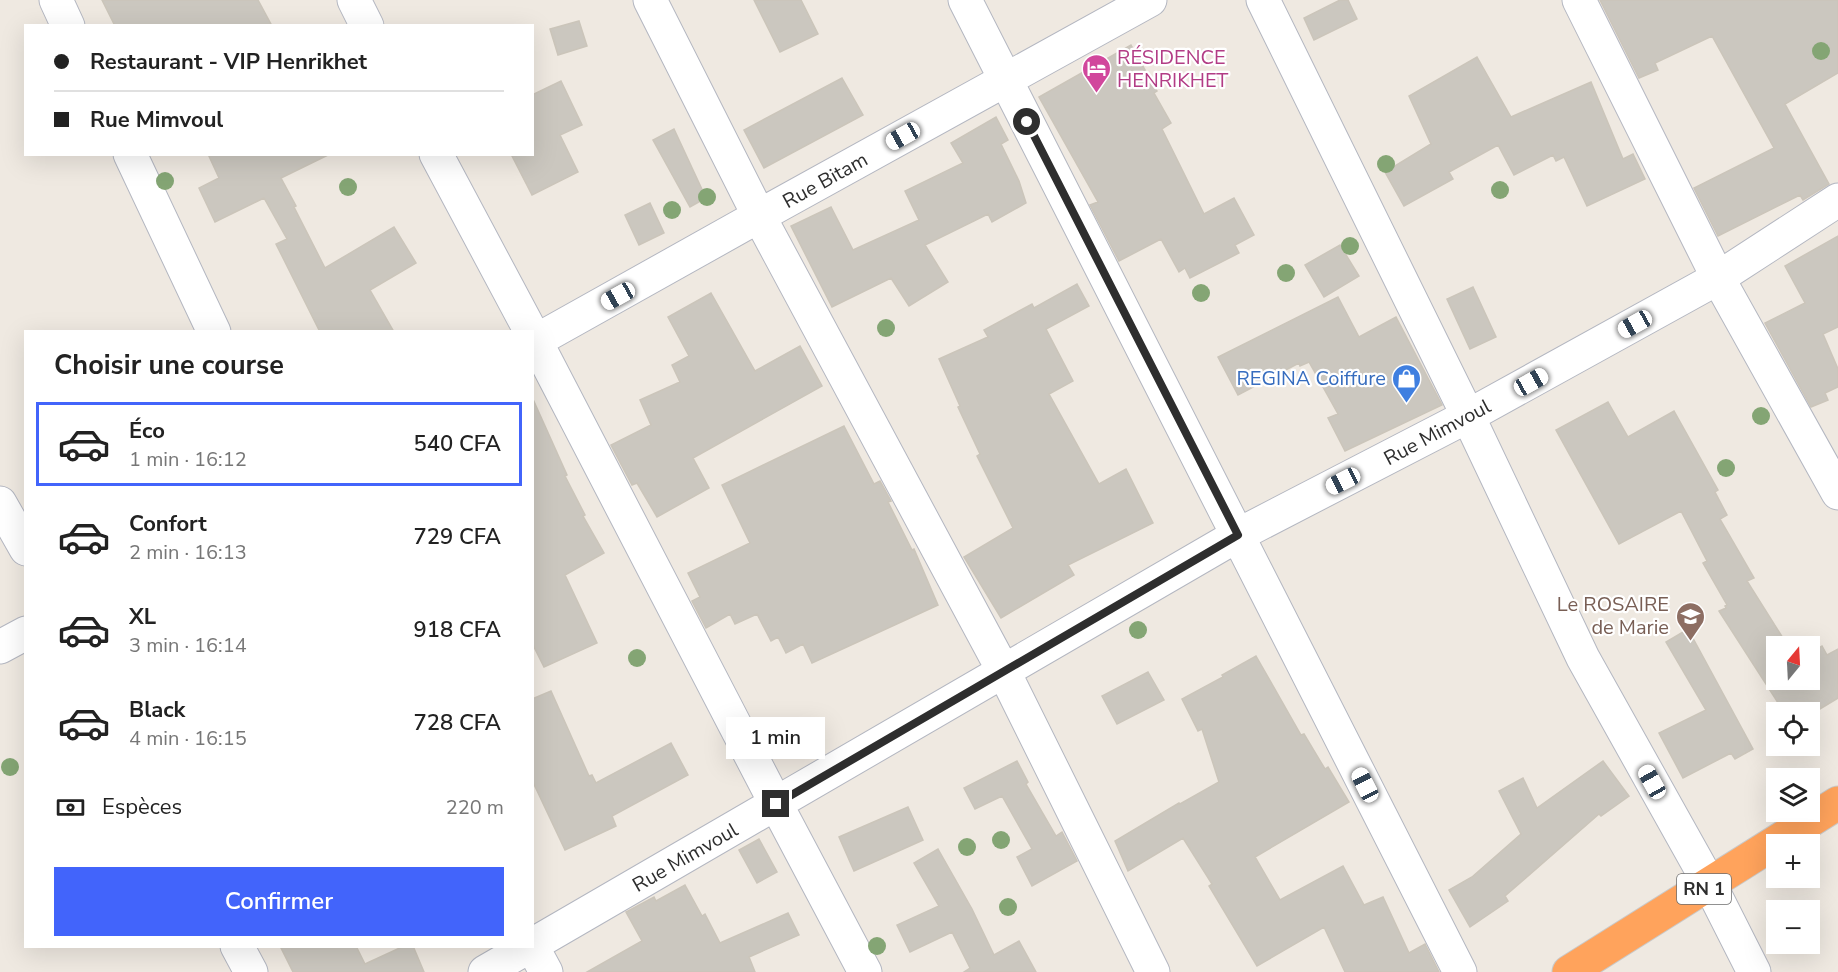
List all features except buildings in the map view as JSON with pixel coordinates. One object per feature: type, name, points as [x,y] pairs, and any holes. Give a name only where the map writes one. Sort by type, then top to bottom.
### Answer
[{"type":"highway","name":"RN 1","points":[[1569,972],[1838,803]]},
{"type":"street","points":[[56,0],[67,24]]},
{"type":"street","points":[[354,0],[366,24]]},
{"type":"street","points":[[650,0],[759,216],[1004,672],[1154,972]]},
{"type":"street","points":[[965,0],[1460,972]]},
{"type":"street","name":"Rue Bitam","points":[[534,336],[759,216],[1150,0]]},
{"type":"street","points":[[1263,0],[1468,416],[1583,658],[1710,885],[1754,972]]},
{"type":"street","points":[[1579,0],[1718,278],[1838,493]]},
{"type":"street","points":[[131,156],[213,330]]},
{"type":"street","points":[[437,156],[529,330]]},
{"type":"street","name":"Rue Mimvoul","points":[[534,945],[1238,535],[1468,416],[1718,278],[1838,200]]},
{"type":"street","points":[[534,339],[865,972]]},
{"type":"street","points":[[0,503],[24,545]]},
{"type":"street","points":[[0,647],[24,634]]},
{"type":"street","points":[[238,948],[251,972]]},
{"type":"street","name":"Rue Mimvoul","points":[[485,972],[528,948]]},
{"type":"street","points":[[533,948],[546,972]]},
{"type":"place","name":"RÉSIDENCE HENRIKHET","points":[[1096,94]]},
{"type":"place","name":"REGINA Coiffure","points":[[1407,404]]},
{"type":"place","name":"Le ROSAIRE de Marie","points":[[1690,642]]},
{"type":"route","points":[[776,804],[1238,535],[1027,122]]}]
